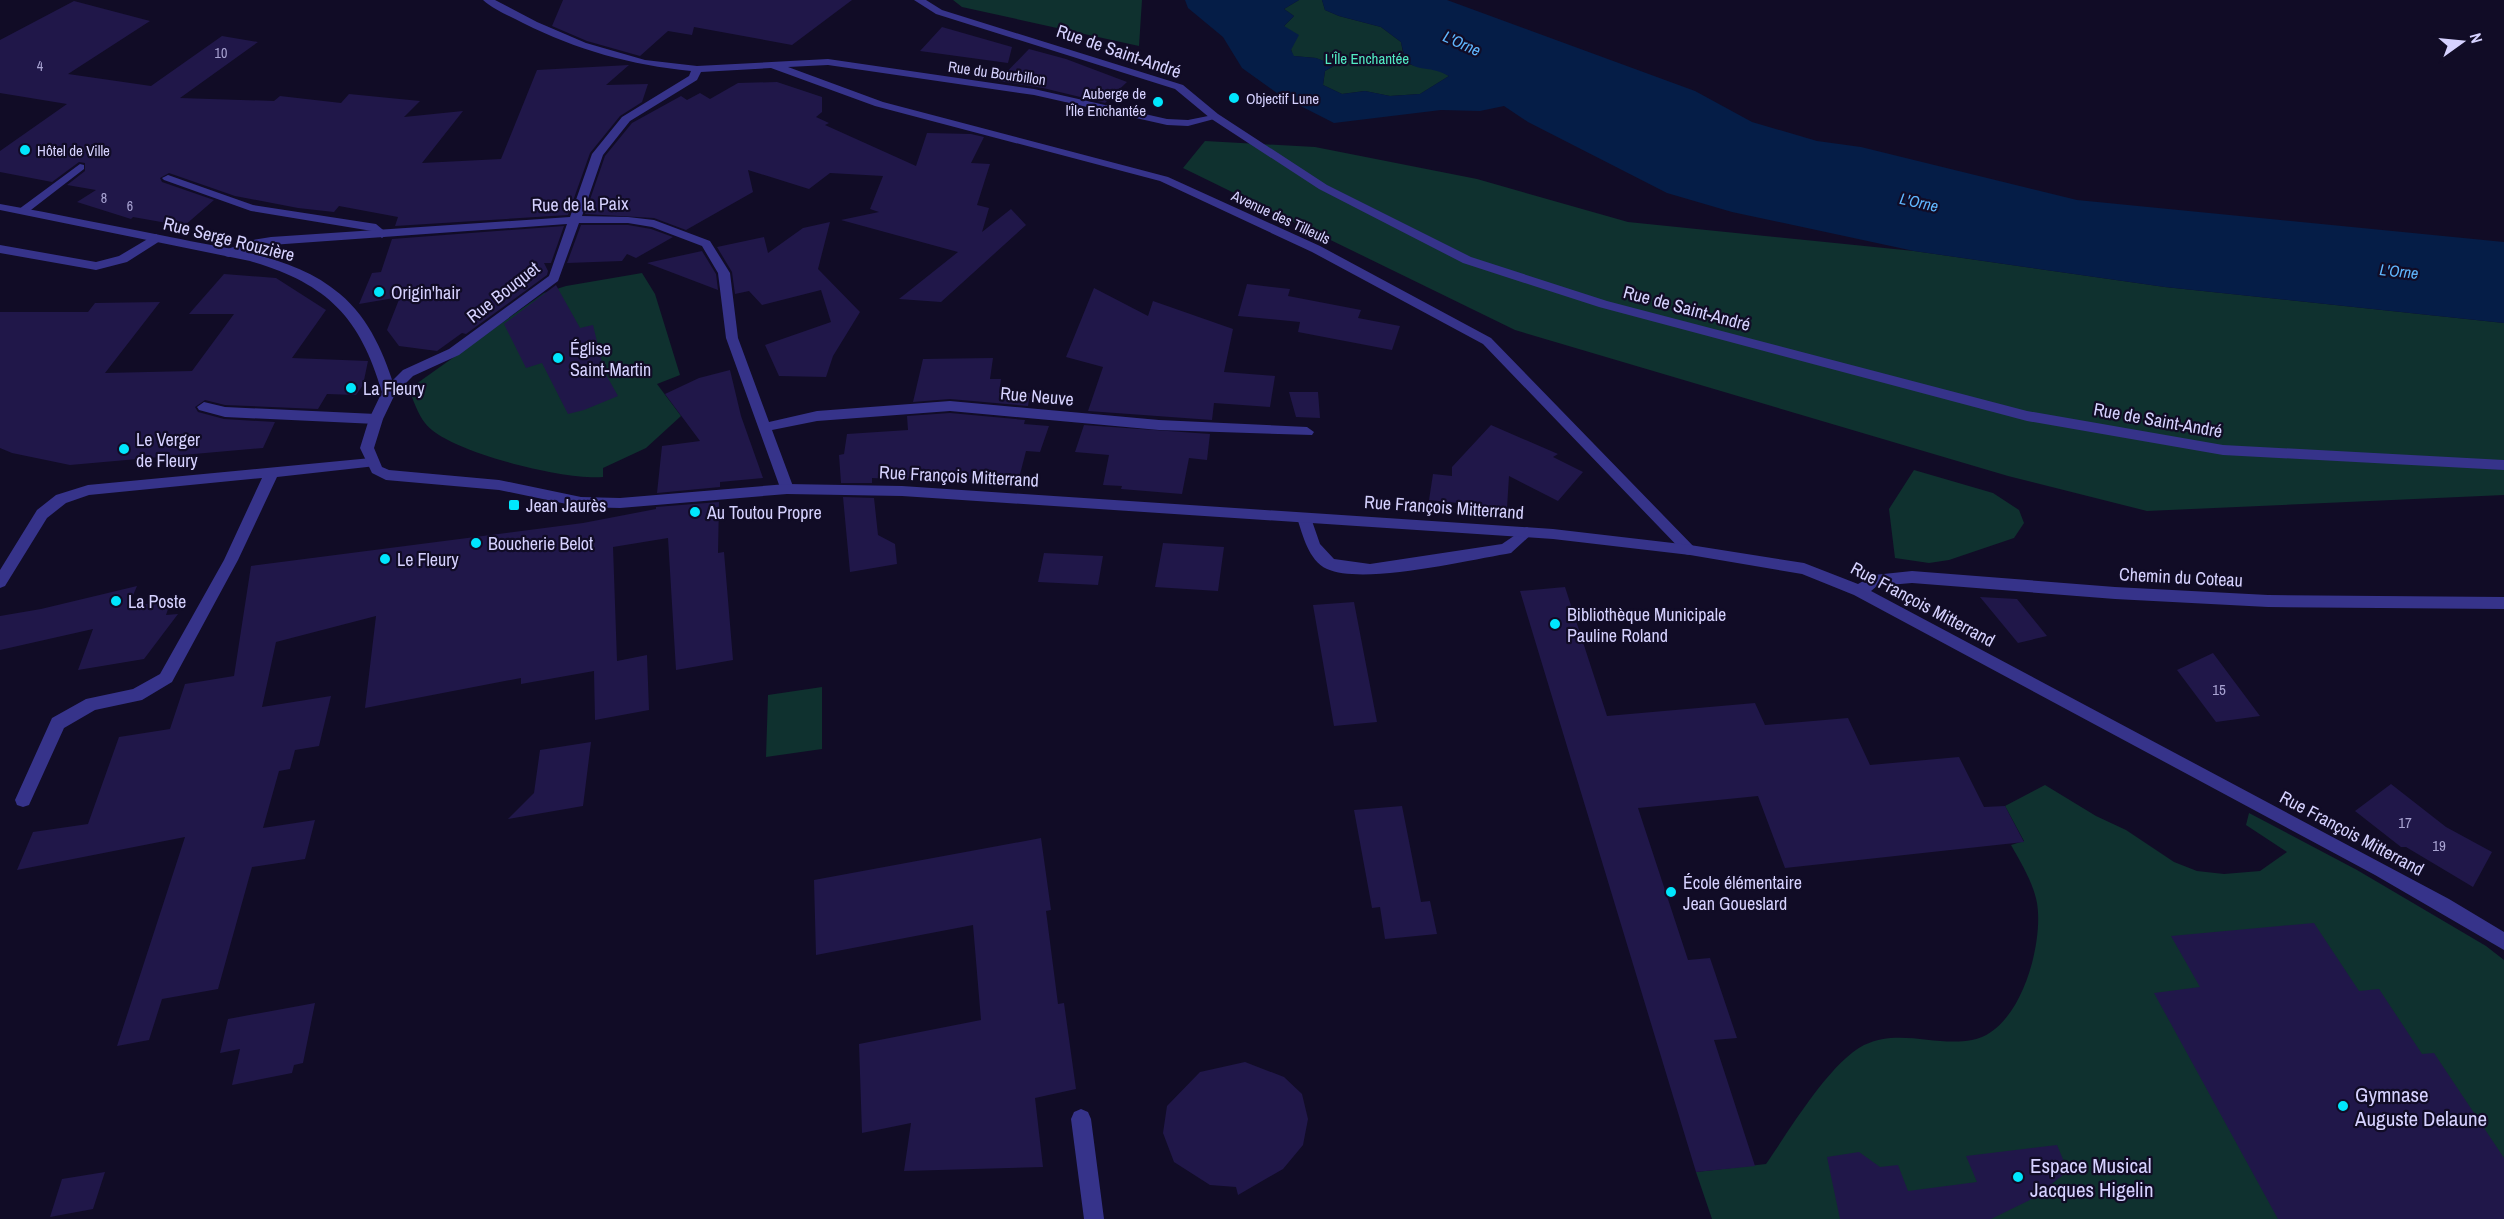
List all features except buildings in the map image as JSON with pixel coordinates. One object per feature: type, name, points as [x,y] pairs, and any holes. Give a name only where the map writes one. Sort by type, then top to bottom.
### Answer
[{"type":"street","name":"Rue du Bourbillon","points":[[488,0],[515,16],[616,57],[697,69],[828,62],[1034,92],[1167,122],[1188,123],[1214,116]]},
{"type":"street","name":"Rue de Saint-André","points":[[919,0],[939,12],[1179,87],[1214,116],[1323,187],[1467,260],[1603,304],[2027,416],[2223,450],[2504,465]]},
{"type":"street","name":"Avenue des Tilleuls","points":[[772,64],[879,104],[1164,178],[1316,249],[1487,341],[1690,550]]},
{"type":"street","name":"Rue Bouquet","points":[[390,392],[408,373],[454,352],[554,278],[598,154],[626,119],[693,78],[697,69]]},
{"type":"street","points":[[23,211],[80,167]]},
{"type":"street","points":[[168,178],[250,208],[376,228],[382,234]]},
{"type":"street","name":"Rue Serge Rouzière","points":[[0,207],[229,254],[258,261],[307,278],[341,301],[352,313],[373,346],[390,392]]},
{"type":"street","name":"Rue de la Paix","points":[[229,254],[257,243],[271,241],[576,220],[628,220],[654,224],[706,244],[724,273],[732,338],[787,489]]},
{"type":"street","points":[[0,249],[96,266],[123,259],[156,238]]},
{"type":"street","points":[[0,582],[24,548],[42,514],[61,499],[88,490],[372,463],[367,448],[376,419],[390,392]]},
{"type":"street","name":"Rue Neuve","points":[[766,427],[817,416],[950,406],[1159,425],[1307,432]]},
{"type":"street","points":[[204,407],[225,412],[376,419]]},
{"type":"street","name":"Rue François Mitterrand","points":[[372,463],[376,470],[394,477],[499,485],[581,502],[620,503],[787,489],[902,491],[1527,532],[1690,550],[1804,569],[1859,591],[2390,874],[2467,917],[2504,942]]},
{"type":"street","points":[[23,800],[58,723],[92,704],[136,694],[166,678],[231,560],[272,472]]},
{"type":"street","points":[[1304,518],[1314,547],[1330,564],[1370,570],[1405,567],[1506,549],[1527,532]]},
{"type":"street","name":"Chemin du Coteau","points":[[1859,591],[1874,582],[1912,577],[2115,593],[2268,601],[2504,603]]},
{"type":"street","points":[[1082,1119],[1094,1219]]},
{"type":"green space","points":[[953,0],[1142,0],[1139,46],[962,7]]},
{"type":"green space","name":"L'Île Enchantée","points":[[1299,0],[1322,0],[1325,10],[1381,27],[1401,42],[1409,64],[1441,71],[1449,76],[1420,94],[1390,96],[1365,91],[1342,94],[1323,85],[1325,71],[1334,66],[1316,58],[1293,56],[1284,26],[1294,16],[1284,9]]},
{"type":"green space","points":[[1205,141],[1315,147],[1477,179],[1628,222],[1914,251],[2165,287],[2504,323],[2504,495],[2147,511],[2008,476],[1515,330],[1183,168]]},
{"type":"green space","points":[[642,273],[655,294],[680,375],[657,384],[681,416],[646,448],[603,468],[603,477],[586,477],[536,469],[481,454],[437,434],[422,419],[409,389],[544,293],[566,286]]},
{"type":"green space","points":[[1914,470],[1993,493],[2019,510],[2024,523],[2014,538],[1949,560],[1929,563],[1895,558],[1889,509]]},
{"type":"green space","points":[[822,687],[822,749],[766,757],[768,695]]},
{"type":"green space","points":[[2045,785],[2096,816],[2126,830],[2174,862],[2197,871],[2224,874],[2260,871],[2287,852],[2246,825],[2249,813],[2357,870],[2486,946],[2504,960],[2504,1219],[1712,1219],[1696,1172],[1766,1164],[1824,1082],[1851,1054],[1864,1045],[1891,1038],[1958,1042],[1972,1040],[1989,1033],[2003,1021],[2016,1004],[2025,984],[2037,941],[2038,920],[2033,888],[2011,845],[2024,841],[2005,806]]},
{"type":"water","name":"L'Orne","points":[[1185,0],[1299,0],[1284,9],[1294,16],[1284,26],[1299,35],[1291,50],[1294,56],[1316,58],[1335,65],[1325,71],[1323,85],[1342,94],[1365,91],[1390,96],[1420,94],[1449,76],[1412,65],[1404,53],[1401,42],[1381,27],[1325,10],[1322,0],[1447,0],[1695,91],[1752,122],[1817,141],[1861,147],[2077,200],[2504,242],[2504,323],[2165,287],[1914,251],[1732,212],[1667,193],[1528,122],[1504,106],[1480,111],[1441,110],[1334,123],[1281,96],[1242,68],[1223,37],[1188,8]]},
{"type":"place","name":"Objectif Lune","points":[[1234,98]]},
{"type":"place","name":"Auberge de l'Île Enchantée","points":[[1158,102]]},
{"type":"place","name":"Hôtel de Ville","points":[[25,150]]},
{"type":"place","name":"Origin'hair","points":[[379,292]]},
{"type":"place","name":"Église Saint-Martin","points":[[558,358]]},
{"type":"place","name":"La Fleury","points":[[351,388]]},
{"type":"place","name":"Le Verger de Fleury","points":[[124,449]]},
{"type":"place","name":"Jean Jaurès","points":[[514,505]]},
{"type":"place","name":"Au Toutou Propre","points":[[695,512]]},
{"type":"place","name":"Boucherie Belot","points":[[476,543]]},
{"type":"place","name":"Le Fleury","points":[[385,559]]},
{"type":"place","name":"La Poste","points":[[116,601]]},
{"type":"place","name":"Bibliothèque Municipale Pauline Roland","points":[[1555,624]]},
{"type":"place","name":"École élémentaire Jean Goueslard","points":[[1671,892]]},
{"type":"place","name":"Gymnase Auguste Delaune","points":[[2343,1106]]},
{"type":"place","name":"Espace Musical Jacques Higelin","points":[[2018,1177]]}]
